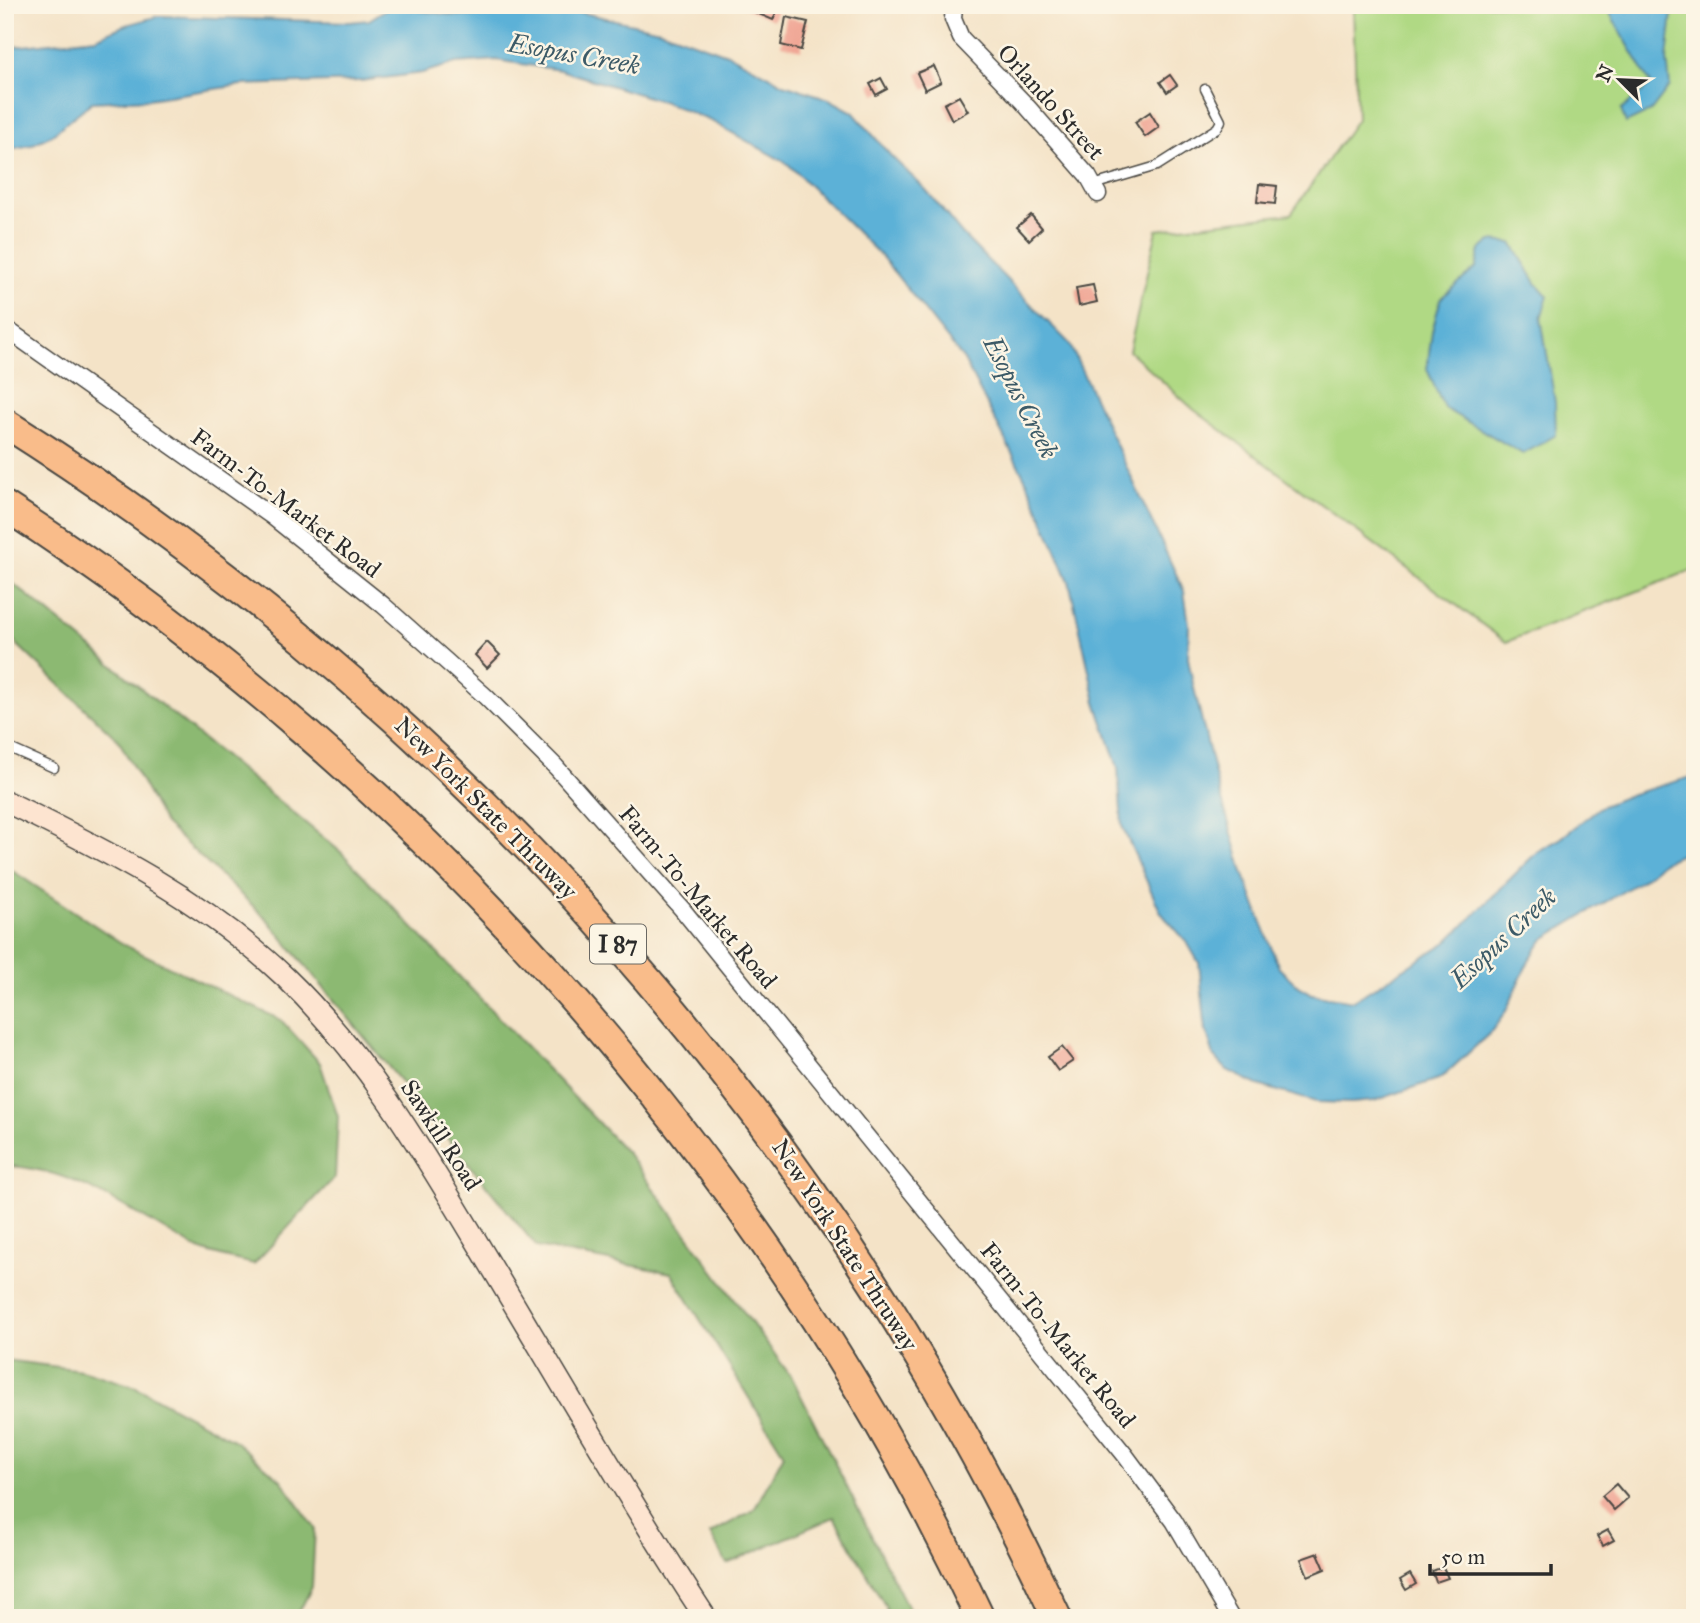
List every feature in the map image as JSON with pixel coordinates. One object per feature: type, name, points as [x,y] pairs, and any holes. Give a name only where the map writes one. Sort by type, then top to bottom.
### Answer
[{"type":"highway","name":"New York State Thruway","points":[[5,423],[168,533],[310,643],[486,803],[619,945],[727,1074],[832,1219],[956,1421],[1057,1618]]},
{"type":"highway","name":"I 87","points":[[5,506],[146,603],[309,734],[462,880],[566,991],[670,1117],[799,1297],[895,1456],[980,1618]]},
{"type":"street","name":"Orlando Street","points":[[954,5],[953,19],[961,38],[1023,102],[1096,189]]},
{"type":"street","name":"Farm-To-Market Road","points":[[5,328],[273,517],[383,605],[464,677],[556,767],[691,919],[1125,1455],[1174,1521],[1231,1618]]},
{"type":"street","name":"Sawkill Road","points":[[5,801],[111,854],[196,907],[275,969],[338,1033],[386,1096],[433,1168],[706,1618]]},
{"type":"lane","points":[[1096,189],[1157,166],[1217,128],[1221,121],[1205,89]]},
{"type":"lane","points":[[5,746],[54,768]]},
{"type":"green space","points":[[1353,5],[1695,5],[1695,569],[1506,642],[1193,409],[1129,351],[1157,230],[1291,214],[1357,119]]},
{"type":"green space","points":[[5,577],[342,853],[628,1154],[792,1378],[913,1618],[887,1618],[886,1607],[834,1517],[727,1564],[710,1534],[754,1510],[784,1454],[671,1273],[537,1247],[267,919],[164,823],[119,741],[5,633]]},
{"type":"green space","points":[[5,866],[126,946],[281,1020],[320,1063],[338,1117],[335,1177],[254,1264],[192,1246],[79,1183],[30,1168],[5,1166]]},
{"type":"green space","points":[[5,1360],[81,1370],[136,1387],[235,1441],[281,1480],[315,1528],[312,1587],[296,1618],[5,1618]]},
{"type":"water","name":"Esopus Creek","points":[[512,5],[547,5],[660,30],[730,55],[784,84],[829,99],[853,112],[891,156],[926,190],[962,234],[1069,343],[1184,591],[1189,624],[1188,658],[1217,783],[1244,875],[1279,968],[1298,986],[1312,994],[1353,1001],[1447,942],[1538,851],[1560,839],[1600,807],[1632,794],[1695,776],[1695,848],[1663,862],[1642,880],[1544,939],[1529,960],[1505,1013],[1490,1033],[1441,1078],[1374,1101],[1351,1103],[1316,1102],[1258,1085],[1227,1070],[1214,1056],[1206,1031],[1199,963],[1187,942],[1161,913],[1122,826],[1118,768],[1096,702],[1069,581],[1028,484],[964,360],[882,257],[788,164],[711,121],[665,102],[560,70],[496,60],[456,63],[422,73],[360,81],[241,85],[148,99],[92,102],[50,136],[31,145],[5,150],[5,48],[96,38],[123,26],[159,16],[350,22],[369,20],[391,6],[468,16],[483,15]]},
{"type":"water","points":[[1605,5],[1673,5],[1667,59],[1670,86],[1651,111],[1626,123],[1621,110],[1651,84]]},
{"type":"water","points":[[1491,241],[1512,243],[1536,283],[1548,296],[1541,318],[1555,402],[1556,435],[1523,454],[1444,408],[1427,369],[1432,331],[1441,298],[1476,268],[1480,250]]},
{"type":"building","points":[[738,5],[779,5],[773,20]]},
{"type":"building","points":[[786,17],[808,22],[801,50],[781,45]]},
{"type":"building","points":[[934,66],[941,82],[925,90],[917,73]]},
{"type":"building","points":[[1170,75],[1177,85],[1167,92],[1160,82]]},
{"type":"building","points":[[881,78],[887,89],[876,95],[870,84]]},
{"type":"building","points":[[959,96],[968,111],[952,120],[944,104]]},
{"type":"building","points":[[1150,112],[1159,127],[1145,137],[1135,122]]},
{"type":"building","points":[[1259,184],[1277,186],[1275,204],[1257,202]]},
{"type":"building","points":[[1031,215],[1042,228],[1029,240],[1017,227]]},
{"type":"building","points":[[1093,285],[1097,302],[1079,306],[1076,288]]},
{"type":"building","points":[[487,642],[500,655],[487,668],[475,655]]},
{"type":"building","points":[[1062,1047],[1073,1061],[1058,1071],[1048,1057]]},
{"type":"building","points":[[1616,1484],[1628,1498],[1614,1510],[1602,1496]]},
{"type":"building","points":[[1608,1530],[1614,1540],[1603,1546],[1597,1536]]},
{"type":"building","points":[[1318,1553],[1325,1569],[1308,1576],[1301,1559]]},
{"type":"building","points":[[1443,1567],[1448,1578],[1436,1582],[1432,1571]]},
{"type":"building","points":[[1410,1574],[1416,1584],[1406,1590],[1400,1580]]}]
